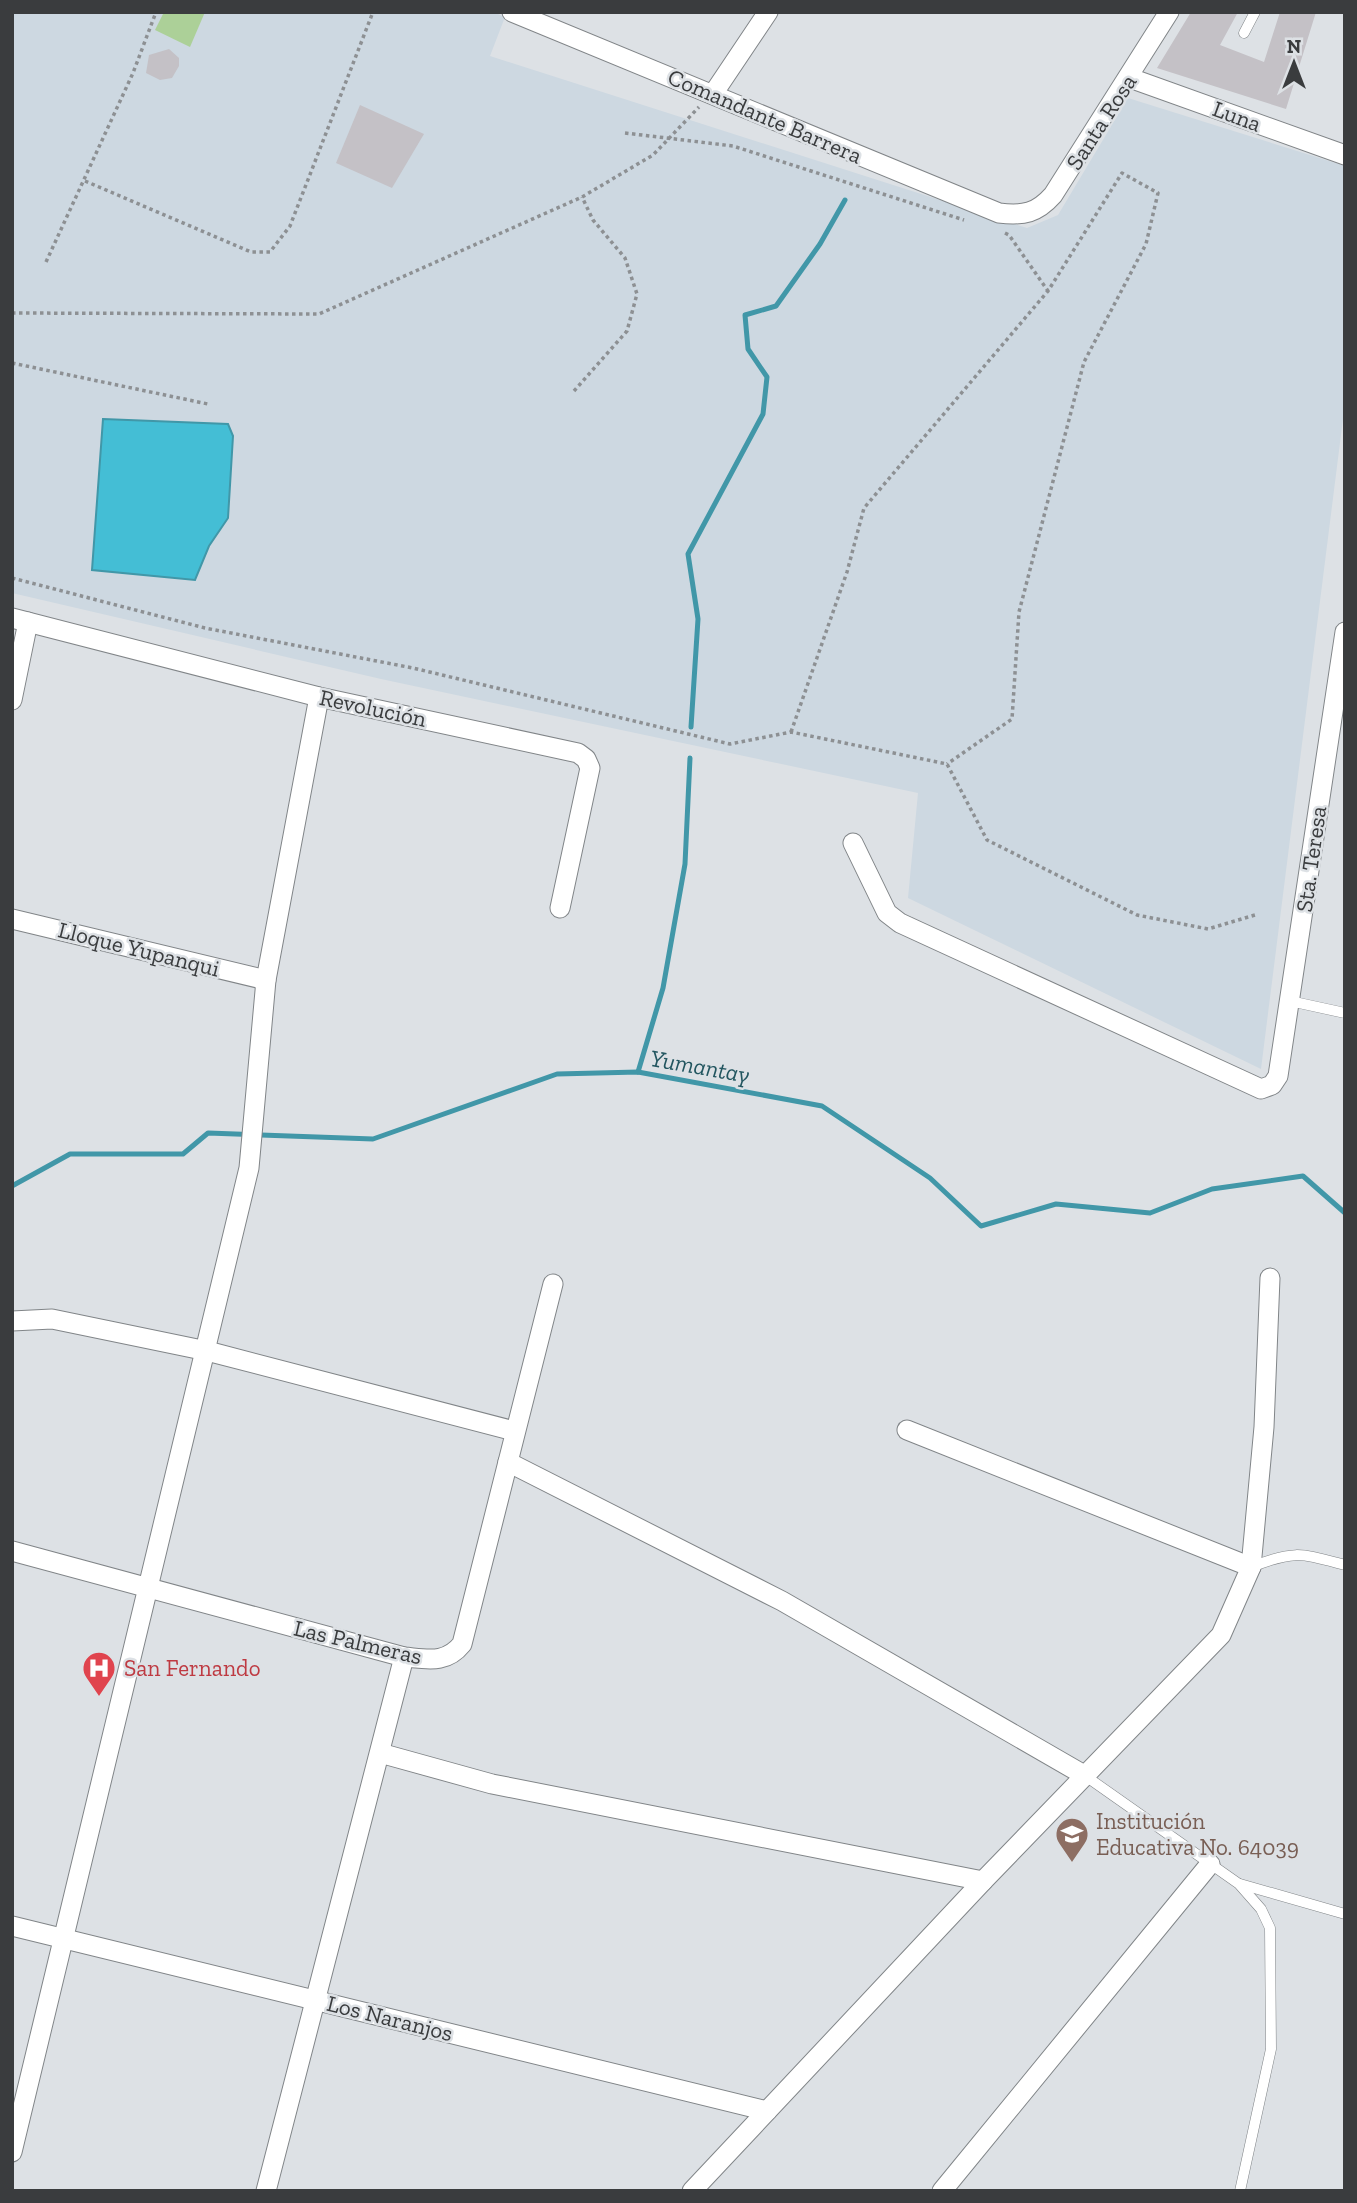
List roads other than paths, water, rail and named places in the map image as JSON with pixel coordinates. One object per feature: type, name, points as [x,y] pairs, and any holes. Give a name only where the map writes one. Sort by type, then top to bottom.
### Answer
[{"type":"street","name":"Comandante Barrera","points":[[512,12],[999,213],[1019,216]]},
{"type":"street","points":[[713,94],[768,12]]},
{"type":"street","name":"Santa Rosa","points":[[1019,216],[1040,210],[1053,195],[1170,12]]},
{"type":"street","name":"Luna","points":[[1130,78],[1345,155]]},
{"type":"street","points":[[12,700],[20,620]]},
{"type":"street","name":"Revolución","points":[[20,620],[319,697],[578,753],[586,759],[590,768],[560,908]]},
{"type":"street","name":"Sta. Teresa","points":[[853,842],[887,913],[900,923],[1261,1089],[1272,1085],[1279,1076],[1345,632]]},
{"type":"street","points":[[12,2152],[249,1168],[266,980],[319,697]]},
{"type":"street","name":"Lloque Yupanqui","points":[[12,919],[266,980]]},
{"type":"street","points":[[692,2191],[983,1881],[1221,1635],[1251,1567],[1264,1427],[1270,1279]]},
{"type":"street","name":"Las Palmeras","points":[[12,1551],[404,1657],[442,1660],[454,1654],[462,1644],[553,1284]]},
{"type":"street","points":[[12,1321],[52,1319],[207,1351],[514,1432]]},
{"type":"street","points":[[907,1430],[1251,1567]]},
{"type":"street","points":[[508,1462],[782,1601],[1084,1775]]},
{"type":"street","points":[[266,2191],[404,1657]]},
{"type":"street","points":[[380,1753],[492,1784],[983,1881]]},
{"type":"street","points":[[942,2191],[1210,1864]]},
{"type":"street","name":"Los Naranjos","points":[[12,1926],[767,2111]]},
{"type":"lane","points":[[1244,33],[1255,12]]},
{"type":"lane","points":[[1290,1001],[1345,1013]]},
{"type":"lane","points":[[1251,1567],[1284,1554],[1298,1553],[1345,1565]]},
{"type":"lane","points":[[1084,1775],[1239,1884],[1261,1909],[1270,1928],[1272,2049],[1240,2191]]},
{"type":"lane","points":[[1239,1884],[1345,1914]]},
{"type":"water","points":[[103,419],[228,424],[233,436],[228,518],[209,546],[195,580],[92,570]]},
{"type":"waterway","points":[[691,727],[698,619],[688,554],[763,414],[767,377],[748,349],[745,315],[776,306],[820,244],[845,200]]},
{"type":"waterway","points":[[638,1072],[663,988],[685,864],[690,758]]},
{"type":"waterway","name":"Yumantay","points":[[12,1186],[70,1154],[183,1154],[208,1133],[373,1139],[557,1074],[638,1072],[822,1106],[930,1178],[981,1226],[1056,1204],[1150,1213],[1212,1189],[1303,1176],[1345,1213]]},
{"type":"place","name":"San Fernando","points":[[99,1698]]},
{"type":"place","name":"Institución Educativa No. 64039","points":[[1072,1864]]}]
